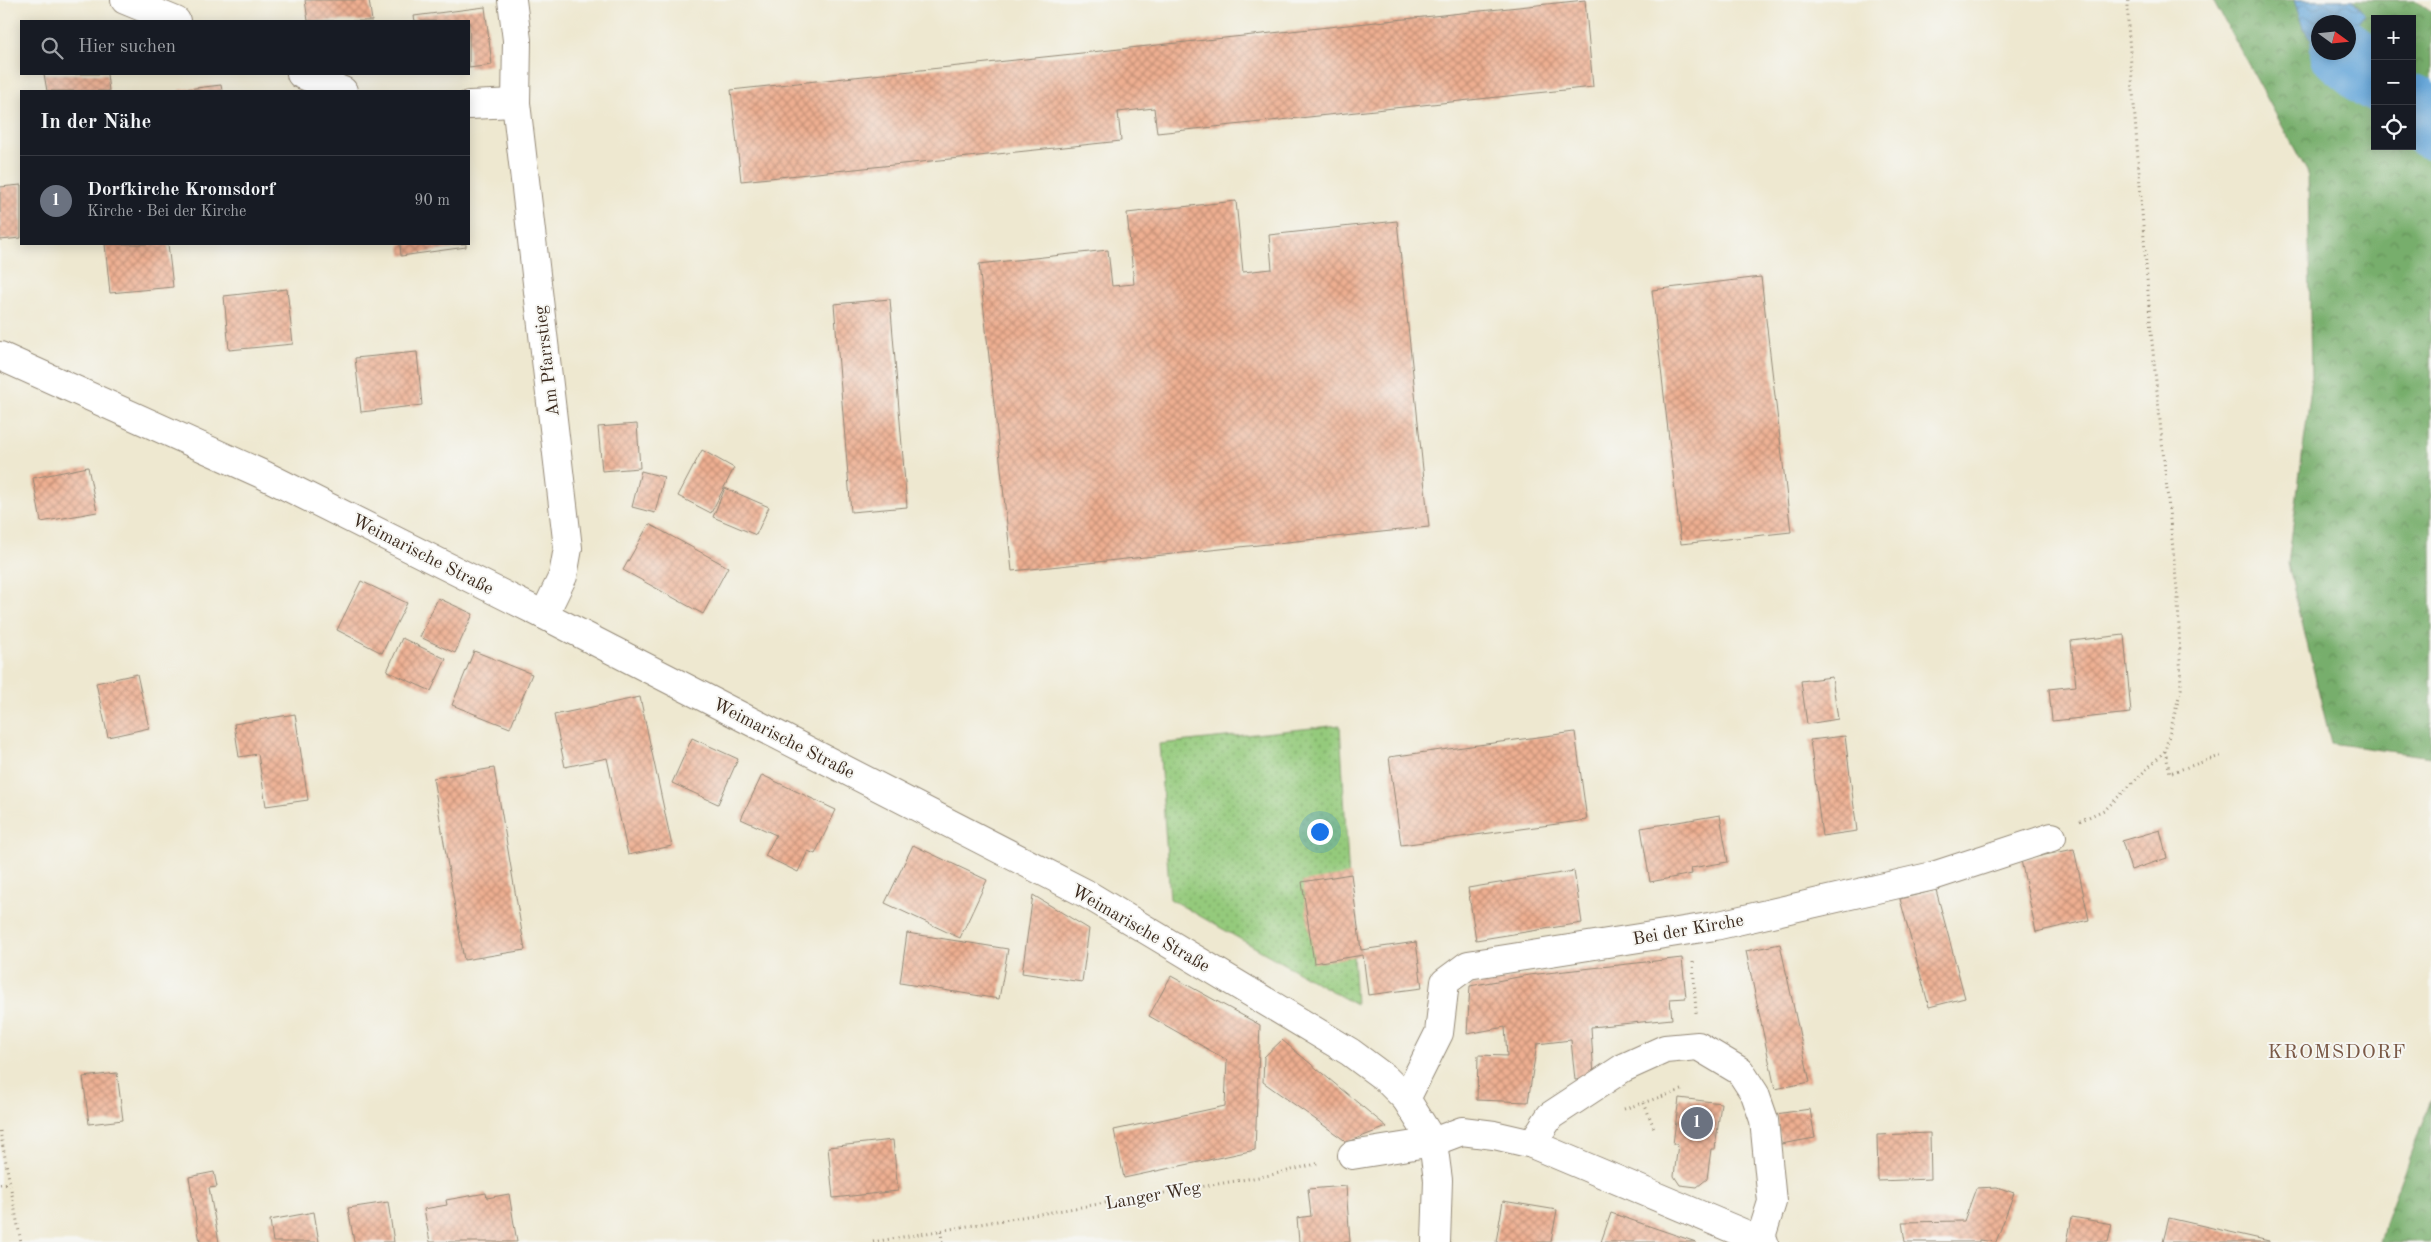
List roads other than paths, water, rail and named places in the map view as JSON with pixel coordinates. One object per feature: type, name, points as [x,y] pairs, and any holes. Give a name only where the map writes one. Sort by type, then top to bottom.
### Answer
[{"type":"street","points":[[125,0],[174,20]]},
{"type":"street","name":"Am Pfarrstieg","points":[[512,0],[516,40],[516,103],[568,548],[563,576],[544,615]]},
{"type":"street","points":[[303,75],[341,90]]},
{"type":"street","points":[[470,105],[516,103]]},
{"type":"street","name":"Weimarische Straße","points":[[0,356],[264,475],[544,615],[1085,893],[1350,1052],[1385,1078],[1406,1099],[1432,1142],[1438,1180],[1436,1242]]},
{"type":"street","name":"Bei der Kirche","points":[[1406,1099],[1439,1033],[1445,982],[1468,965],[1715,926],[1933,876],[2052,837]]},
{"type":"street","points":[[1352,1155],[1432,1142],[1462,1130],[1494,1135],[1532,1144],[1762,1241],[1772,1202],[1764,1120],[1755,1094],[1740,1072],[1698,1046],[1665,1049],[1623,1068],[1550,1116],[1532,1144]]},
{"type":"water","points":[[2294,0],[2353,0],[2365,15],[2356,25],[2356,15],[2311,15],[2311,38],[2303,28]]},
{"type":"waterway","points":[[2353,60],[2371,75]]},
{"type":"waterway","points":[[2416,111],[2431,126]]},
{"type":"place","name":"Dorfkirche Kromsdorf","points":[[1697,1123]]},
{"type":"district","name":"KROMSDORF","points":[[2337,1051]]}]
